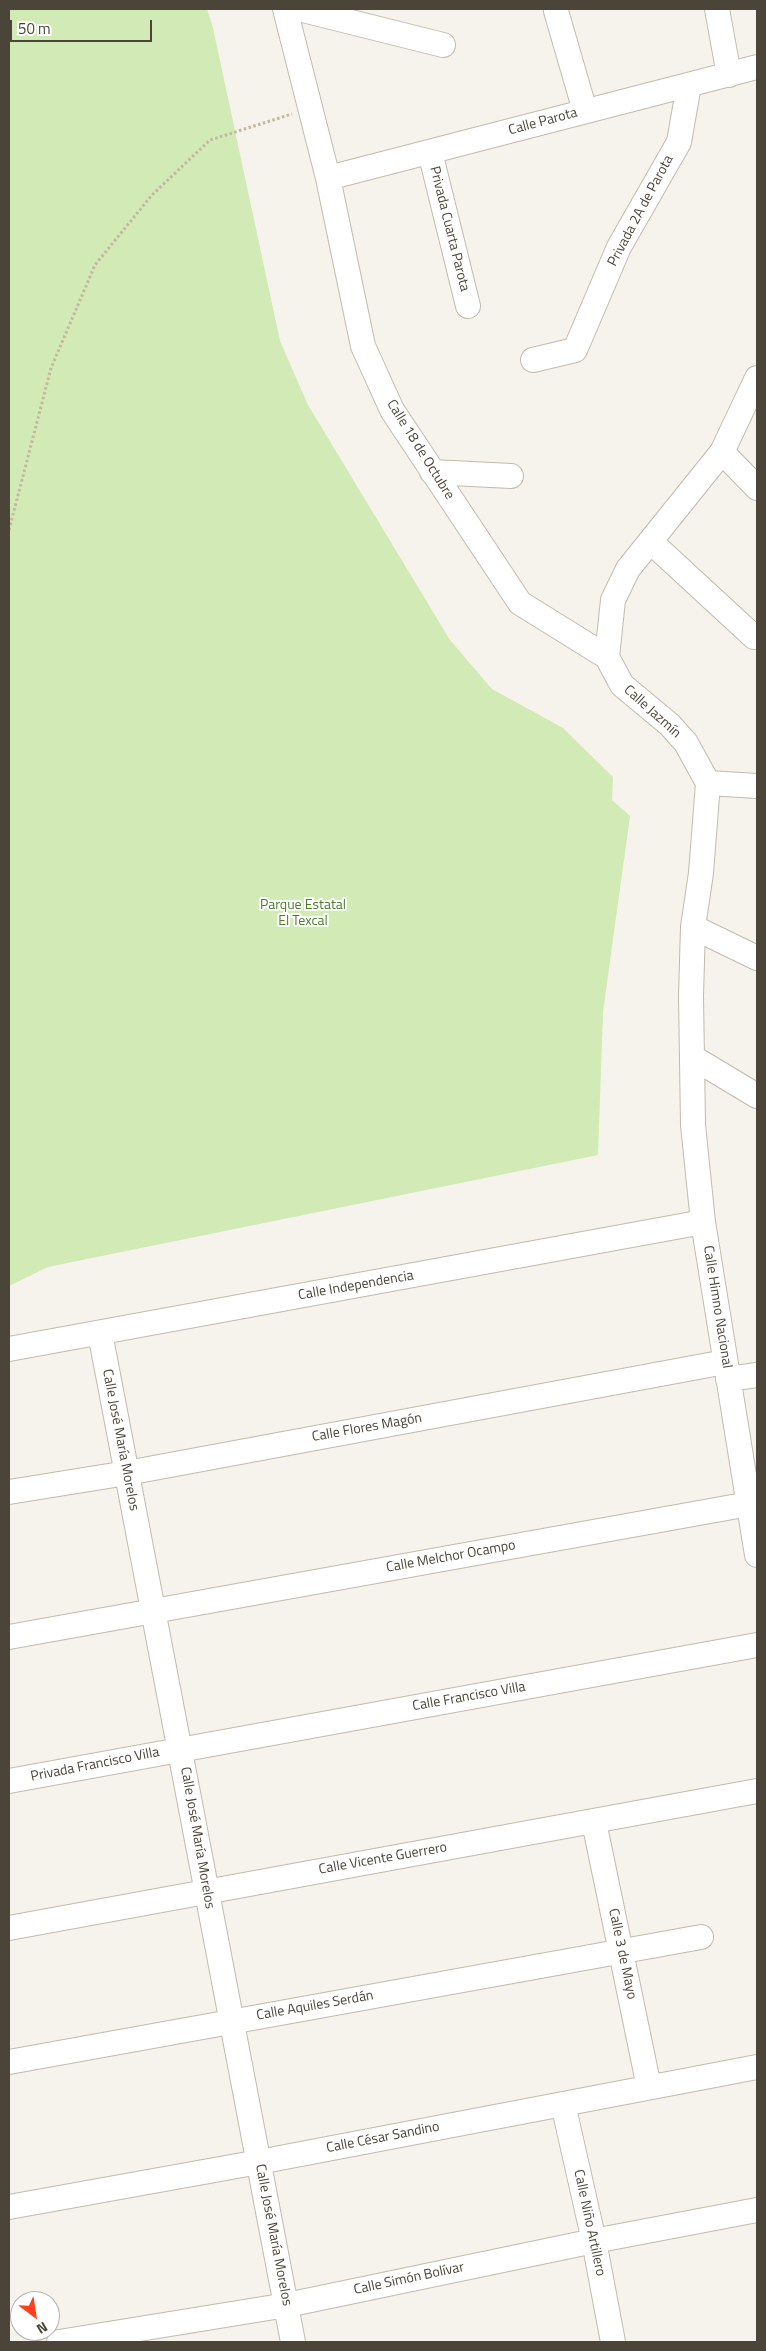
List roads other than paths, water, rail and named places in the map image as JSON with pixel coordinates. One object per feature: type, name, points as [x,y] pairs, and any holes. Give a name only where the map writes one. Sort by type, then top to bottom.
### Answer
[{"type":"street","name":"Calle 18 de Octubre","points":[[285,9],[328,178],[363,346],[392,410],[520,603],[607,657]]},
{"type":"street","points":[[299,9],[443,45]]},
{"type":"street","points":[[717,9],[729,75]]},
{"type":"street","points":[[556,10],[585,111]]},
{"type":"street","name":"Calle Parota","points":[[328,178],[757,67]]},
{"type":"street","name":"Privada 2A de Parota","points":[[533,360],[575,350],[619,247],[678,142],[689,85]]},
{"type":"street","name":"Privada Cuarta Parota","points":[[430,152],[468,306]]},
{"type":"street","points":[[607,657],[613,600],[628,569],[722,452],[757,378]]},
{"type":"street","points":[[722,452],[757,488]]},
{"type":"street","points":[[432,472],[511,476]]},
{"type":"street","points":[[651,542],[754,637]]},
{"type":"street","name":"Calle Jazmín","points":[[607,657],[622,685],[670,725],[686,743],[708,783]]},
{"type":"street","points":[[757,786],[708,783],[701,873],[693,927],[692,1057],[757,1096]]},
{"type":"street","points":[[693,927],[757,956]]},
{"type":"street","name":"Calle Himno Nacional","points":[[692,1057],[693,1126],[703,1222],[753,1517],[757,1555]]},
{"type":"street","name":"Calle Independencia","points":[[9,1349],[703,1222]]},
{"type":"street","name":"Calle José María Morelos","points":[[100,1333],[181,1749],[230,2022],[287,2305],[292,2342]]},
{"type":"street","name":"Calle Flores Magón","points":[[9,1492],[727,1371],[757,1375]]},
{"type":"street","name":"Calle Melchor Ocampo","points":[[9,1637],[153,1611],[753,1517]]},
{"type":"street","name":"Calle Francisco Villa","points":[[181,1749],[757,1645]]},
{"type":"street","name":"Privada Francisco Villa","points":[[9,1781],[181,1749]]},
{"type":"street","name":"Calle Vicente Guerrero","points":[[9,1928],[757,1791]]},
{"type":"street","name":"Calle 3 de Mayo","points":[[594,1822],[649,2086]]},
{"type":"street","name":"Calle Aquiles Serdán","points":[[9,2062],[701,1937]]},
{"type":"street","name":"Calle César Sandino","points":[[9,2206],[259,2162],[649,2086],[757,2067]]},
{"type":"street","name":"Calle Niño Artillero","points":[[563,2104],[594,2241],[612,2342]]},
{"type":"street","name":"Calle Simón Bolívar","points":[[59,2342],[287,2305],[594,2241],[757,2210]]},
{"type":"park label","name":"Parque Estatal El Texcal","points":[[303,914]]}]
